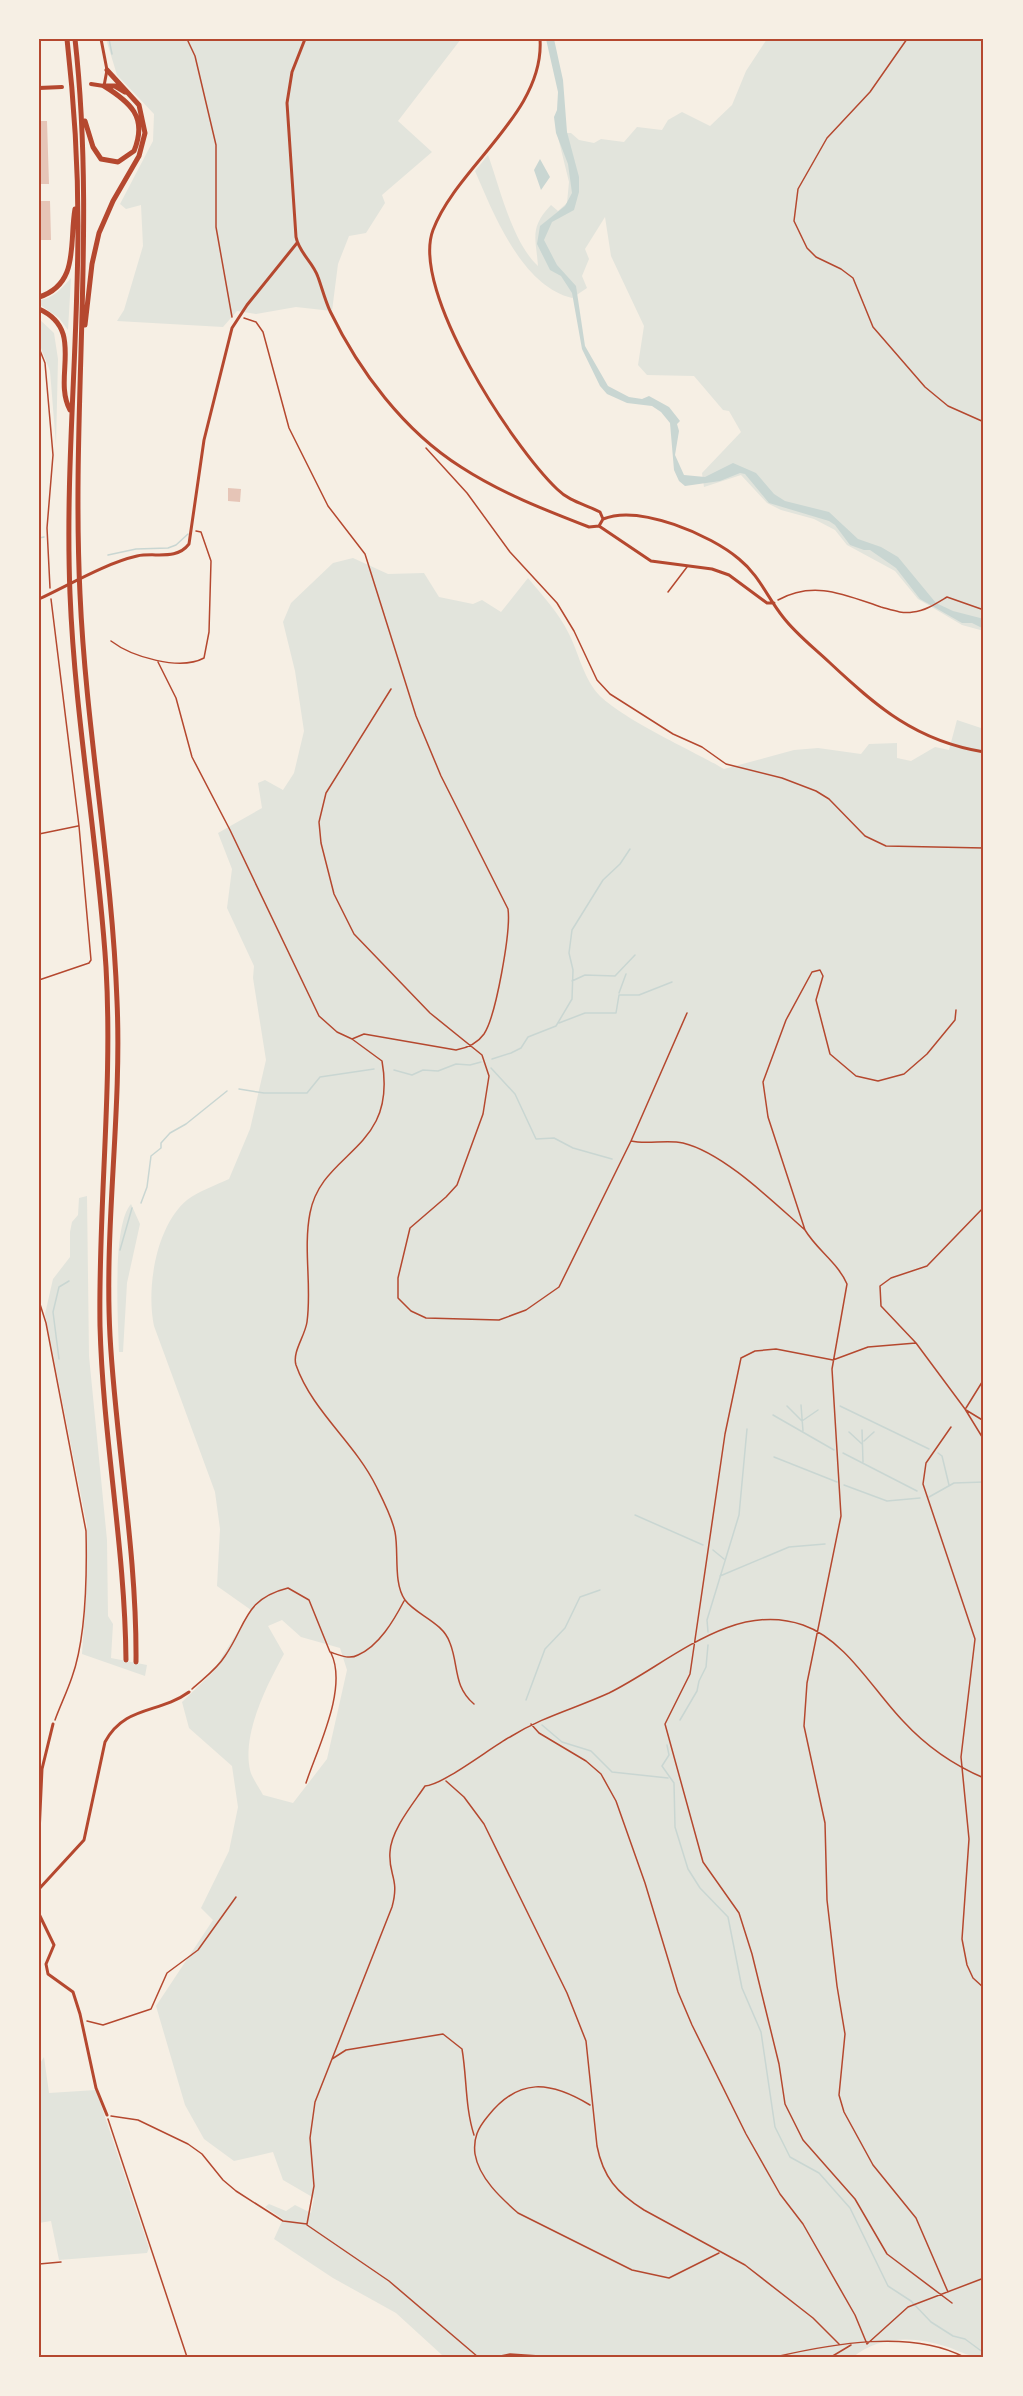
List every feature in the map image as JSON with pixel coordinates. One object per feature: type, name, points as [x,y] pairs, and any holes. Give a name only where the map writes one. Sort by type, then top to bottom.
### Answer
[{"type":"highway","points":[[67,39],[75,119],[78,196],[68,528],[70,599],[79,713],[102,917],[107,1008],[108,1082],[100,1286],[101,1360],[121,1556],[126,1660]]},
{"type":"highway","points":[[75,39],[82,110],[86,228],[79,450],[79,583],[89,712],[108,870],[116,966],[118,1049],[110,1327],[134,1576],[136,1662]]},
{"type":"highway","points":[[83,332],[88,317],[92,264],[99,233],[144,140],[144,118],[133,96],[107,70]]},
{"type":"highway","points":[[82,110],[97,155],[112,163],[129,156],[138,136],[135,112],[125,99],[104,86]]},
{"type":"highway","points":[[104,86],[115,86],[133,96]]},
{"type":"highway","points":[[39,297],[60,286],[68,272],[78,196]]},
{"type":"highway","points":[[39,309],[54,319],[65,339],[64,399],[71,411]]},
{"type":"main road","points":[[91,84],[104,86]]},
{"type":"main road","points":[[39,88],[62,87]]},
{"type":"street","points":[[101,39],[107,70],[104,86]]},
{"type":"street","points":[[304,39],[292,72],[286,130],[297,243],[316,272],[330,311],[362,367],[388,400],[429,442],[460,467],[507,493],[589,527],[600,526],[648,560],[724,573],[746,585],[767,603],[774,603]]},
{"type":"street","points":[[540,39],[539,62],[529,86],[507,123],[440,216],[432,233],[429,252],[448,322],[495,410],[555,488],[575,503],[598,511],[603,519]]},
{"type":"street","points":[[39,599],[128,558],[145,554],[176,554],[189,544],[204,440],[235,322],[297,243]]},
{"type":"street","points":[[603,519],[623,515],[644,517],[710,540],[750,569],[783,618],[882,710],[931,738],[984,752]]},
{"type":"street","points":[[600,526],[603,519]]},
{"type":"street","points":[[39,1889],[40,1883],[72,1856],[84,1840],[105,1742],[111,1731],[126,1718],[170,1703],[189,1692]]},
{"type":"street","points":[[39,1834],[42,1769],[53,1724]]},
{"type":"street","points":[[39,1914],[54,1945],[46,1964],[48,1974],[73,1992],[90,2064],[107,2115]]},
{"type":"lane","points":[[668,592],[688,567]]},
{"type":"lane","points":[[39,2264],[62,2262]]},
{"type":"path","points":[[187,39],[195,56],[213,124],[217,167],[216,227],[235,322]]},
{"type":"path","points":[[907,39],[870,92],[826,138],[798,189],[794,221],[807,249],[816,257],[841,269],[853,278],[873,327],[925,387],[948,406],[984,422]]},
{"type":"path","points":[[240,317],[250,319],[260,327],[283,412],[296,445],[328,506],[365,554],[416,716],[441,776],[508,909],[509,930],[489,1023],[485,1033],[470,1046],[456,1050],[364,1034],[352,1039]]},
{"type":"path","points":[[39,348],[45,363],[53,455],[47,528],[51,594],[79,826],[91,960],[89,963],[39,980]]},
{"type":"path","points":[[427,452],[467,493],[510,552],[557,603],[574,631],[597,680],[610,694],[673,734],[702,747],[726,764],[782,778],[816,791],[829,799],[865,836],[876,843],[886,846],[984,848]]},
{"type":"path","points":[[111,641],[119,647],[158,662],[201,660],[206,654],[211,561],[201,532],[192,531]]},
{"type":"path","points":[[774,603],[790,594],[814,589],[831,591],[900,613],[927,608],[947,597],[984,610]]},
{"type":"path","points":[[158,662],[176,698],[192,757],[230,830],[319,1016],[337,1032],[352,1039],[382,1061],[385,1084],[376,1126],[315,1196],[309,1214],[307,1320],[296,1354],[296,1363],[310,1394],[375,1484],[395,1531],[400,1587],[405,1600],[447,1635],[458,1685],[464,1696],[474,1704]]},
{"type":"path","points":[[391,689],[326,793],[319,822],[321,843],[334,894],[354,934],[430,1013],[486,1062],[488,1098],[457,1185],[418,1221],[408,1235],[398,1278],[398,1299],[411,1311],[426,1318],[499,1320],[526,1310],[559,1287],[630,1141],[687,1013]]},
{"type":"path","points":[[39,834],[79,826]]},
{"type":"path","points":[[948,2292],[916,2218],[884,2181],[841,2104],[840,2084],[845,2034],[827,1900],[825,1823],[804,1726],[807,1683],[842,1505],[833,1360],[846,1284],[842,1273],[814,1244],[805,1230],[768,1117],[763,1082],[786,1020],[812,972],[820,970],[823,976],[816,1000],[830,1054],[856,1076],[878,1081],[904,1074],[927,1054],[955,1020],[956,1010]]},
{"type":"path","points":[[630,1141],[673,1142],[703,1151],[727,1167],[805,1230]]},
{"type":"path","points":[[984,1207],[927,1266],[891,1278],[880,1286],[881,1306],[916,1343],[965,1409],[984,1440]]},
{"type":"path","points":[[39,1301],[46,1323],[86,1531],[86,1562],[79,1649],[73,1676],[53,1724]]},
{"type":"path","points":[[916,1343],[868,1347],[833,1360],[797,1350],[776,1348],[755,1351],[741,1358],[725,1434],[690,1674],[665,1724],[703,1862],[739,1913],[749,1944],[779,2064],[785,2104],[803,2140],[855,2199],[887,2254],[952,2303]]},
{"type":"path","points":[[965,1409],[984,1379]]},
{"type":"path","points":[[965,1409],[984,1421]]},
{"type":"path","points":[[951,1427],[926,1464],[922,1484],[975,1639],[961,1768],[969,1839],[963,1946],[970,1972],[984,1988]]},
{"type":"path","points":[[189,1692],[219,1665],[255,1602],[288,1588],[309,1600],[338,1672],[336,1693],[306,1783]]},
{"type":"path","points":[[330,1652],[346,1657],[358,1655],[381,1635],[405,1600]]},
{"type":"path","points":[[307,2224],[314,2186],[310,2123],[315,2102],[395,1895],[396,1881],[390,1851],[393,1842],[425,1786],[445,1781],[457,1770],[531,1724],[606,1694],[694,1643],[741,1623],[768,1617],[801,1624],[817,1632],[865,1672],[903,1721],[949,1761],[984,1778]]},
{"type":"path","points":[[531,1724],[539,1733],[586,1761],[606,1783],[616,1802],[678,1992],[692,2025],[746,2134],[780,2194],[803,2224],[855,2315],[867,2344]]},
{"type":"path","points":[[445,1781],[464,1797],[484,1824],[567,1993],[586,2041],[591,2106],[599,2160],[616,2191],[644,2210],[745,2265],[813,2318],[839,2344]]},
{"type":"path","points":[[80,2014],[92,2024],[103,2025],[151,2009],[167,1973],[198,1950],[236,1897]]},
{"type":"path","points":[[330,2060],[346,2050],[442,2034],[462,2049],[467,2082],[467,2112],[475,2136],[475,2155],[484,2176],[518,2213],[632,2270],[669,2278],[719,2252]]},
{"type":"path","points":[[475,2136],[500,2101],[516,2091],[533,2086],[554,2088],[591,2106]]},
{"type":"path","points":[[107,2115],[138,2120],[182,2140],[202,2154],[236,2192],[283,2221],[307,2224],[388,2281],[478,2357]]},
{"type":"path","points":[[107,2115],[187,2357]]},
{"type":"path","points":[[867,2344],[908,2307],[984,2278]]},
{"type":"path","points":[[775,2357],[839,2344],[929,2344],[964,2357]]},
{"type":"path","points":[[831,2357],[853,2344]]},
{"type":"path","points":[[496,2357],[510,2354],[554,2357]]},
{"type":"shaded area","points":[[106,39],[461,39],[398,121],[432,152],[382,195],[385,203],[366,233],[349,236],[338,264],[332,311],[296,307],[256,314],[237,311],[223,327],[117,321],[124,310],[143,246],[141,205],[126,209],[120,204],[153,141],[154,114],[117,75]]},
{"type":"shaded area","points":[[546,39],[554,39],[563,80],[567,132],[579,177],[579,192],[574,210],[552,222],[544,240],[557,265],[576,286],[585,346],[608,386],[629,397],[642,399],[649,396],[669,407],[680,421],[677,424],[679,431],[675,455],[684,475],[705,477],[733,463],[756,473],[774,494],[785,501],[829,512],[858,539],[881,547],[898,557],[936,603],[953,611],[984,619],[984,629],[972,623],[962,623],[920,599],[896,568],[870,550],[850,545],[835,525],[829,521],[769,503],[745,474],[740,473],[720,481],[685,486],[679,481],[674,470],[670,423],[661,412],[652,406],[627,403],[607,394],[600,386],[582,349],[572,293],[561,276],[550,270],[537,244],[540,226],[565,206],[572,193],[568,164],[556,133],[554,117],[557,110],[558,92]]},
{"type":"shaded area","points":[[767,39],[984,39],[984,631],[962,625],[918,599],[895,571],[847,545],[835,530],[814,519],[781,510],[767,503],[741,475],[704,487],[702,473],[741,432],[729,411],[723,410],[694,376],[647,375],[638,365],[644,326],[611,256],[605,217],[585,249],[589,259],[582,276],[587,288],[572,298],[554,291],[524,264],[501,227],[475,171],[488,155],[514,229],[529,256],[538,266],[535,240],[539,220],[551,205],[558,211],[567,203],[569,182],[557,133],[571,133],[579,140],[594,143],[601,139],[624,142],[637,127],[662,130],[668,120],[682,112],[710,126],[732,105],[746,71]]},
{"type":"shaded area","points":[[540,159],[550,177],[541,190],[534,170]]},
{"type":"shaded area","points":[[71,278],[68,330],[59,318],[39,304],[39,300],[53,295]]},
{"type":"shaded area","points":[[39,319],[54,333],[58,359],[56,445],[50,371],[39,343]]},
{"type":"shaded area","points":[[353,558],[388,574],[424,573],[439,597],[473,604],[482,600],[501,612],[528,578],[565,626],[583,669],[594,689],[604,699],[635,721],[724,769],[794,750],[818,748],[861,754],[869,744],[897,743],[897,758],[911,761],[935,747],[949,750],[957,720],[984,729],[984,2357],[970,2355],[936,2343],[911,2340],[886,2341],[853,2357],[442,2355],[396,2313],[333,2278],[274,2239],[283,2219],[265,2207],[269,2204],[286,2211],[295,2205],[311,2213],[314,2198],[283,2180],[273,2152],[234,2161],[204,2139],[185,2105],[156,2006],[213,1920],[201,1908],[229,1851],[238,1807],[232,1766],[189,1728],[182,1702],[212,1673],[251,1610],[217,1586],[220,1529],[215,1492],[154,1326],[151,1294],[161,1241],[176,1211],[187,1200],[229,1179],[250,1129],[266,1060],[253,978],[254,966],[227,908],[232,869],[218,833],[262,808],[258,783],[265,780],[283,790],[294,773],[304,731],[295,671],[283,622],[291,603],[333,563]],"holes":[[[282,1620],[301,1637],[340,1648],[347,1670],[327,1759],[293,1803],[263,1795],[251,1773],[248,1756],[258,1710],[284,1654],[268,1626]]]},
{"type":"shaded area","points":[[87,1196],[89,1356],[107,1540],[108,1616],[113,1624],[111,1658],[147,1665],[145,1676],[82,1654],[87,1579],[87,1526],[45,1314],[53,1279],[70,1257],[70,1232],[72,1222],[78,1215],[79,1198]]},
{"type":"shaded area","points":[[131,1204],[140,1224],[127,1283],[123,1352],[119,1352],[117,1297],[119,1252],[125,1215]]},
{"type":"shaded area","points":[[44,2057],[49,2093],[96,2090],[149,2248],[147,2253],[59,2260],[51,2221],[39,2223],[39,2065]]},
{"type":"building","points":[[39,121],[47,121],[49,184],[39,184]]},
{"type":"building","points":[[39,201],[50,201],[51,240],[39,240]]},
{"type":"building","points":[[228,488],[241,489],[240,502],[228,501]]},
{"type":"waterway","points":[[109,39],[112,54]]},
{"type":"waterway","points":[[108,555],[136,549],[168,548],[176,545],[188,534]]},
{"type":"waterway","points":[[39,538],[44,537]]},
{"type":"waterway","points":[[492,1059],[521,1048],[528,1037],[556,1026],[572,999],[573,970],[569,953],[572,930],[603,880],[620,864],[630,849]]},
{"type":"waterway","points":[[572,981],[585,975],[615,976],[635,955]]},
{"type":"waterway","points":[[619,993],[626,974]]},
{"type":"waterway","points":[[559,1023],[585,1013],[616,1013],[619,995],[639,995],[672,982]]},
{"type":"waterway","points":[[394,1070],[412,1075],[423,1070],[438,1071],[456,1064],[470,1065],[481,1062]]},
{"type":"waterway","points":[[491,1068],[515,1094],[536,1139],[554,1138],[573,1148],[612,1159]]},
{"type":"waterway","points":[[239,1089],[264,1093],[307,1093],[320,1077],[374,1069]]},
{"type":"waterway","points":[[141,1203],[147,1187],[151,1156],[161,1148],[161,1143],[170,1133],[186,1124],[227,1091]]},
{"type":"waterway","points":[[120,1250],[132,1208]]},
{"type":"waterway","points":[[59,1359],[53,1312],[59,1287],[69,1281]]},
{"type":"waterway","points":[[801,1405],[803,1431]]},
{"type":"waterway","points":[[787,1406],[802,1421],[818,1410]]},
{"type":"waterway","points":[[840,1406],[929,1449]]},
{"type":"waterway","points":[[773,1415],[834,1450]]},
{"type":"waterway","points":[[708,1632],[707,1620],[739,1515],[747,1429]]},
{"type":"waterway","points":[[862,1430],[863,1462]]},
{"type":"waterway","points":[[849,1432],[862,1444]]},
{"type":"waterway","points":[[864,1441],[874,1432]]},
{"type":"waterway","points":[[843,1453],[917,1491]]},
{"type":"waterway","points":[[938,1453],[942,1456],[949,1485]]},
{"type":"waterway","points":[[774,1457],[837,1482]]},
{"type":"waterway","points":[[929,1497],[954,1483],[984,1482]]},
{"type":"waterway","points":[[844,1485],[887,1501],[920,1498]]},
{"type":"waterway","points":[[635,1515],[703,1545]]},
{"type":"waterway","points":[[720,1576],[789,1547],[825,1544]]},
{"type":"waterway","points":[[713,1550],[724,1559]]},
{"type":"waterway","points":[[526,1700],[545,1649],[565,1628],[580,1597],[600,1590]]},
{"type":"waterway","points":[[680,1720],[697,1691],[706,1667],[708,1645]]},
{"type":"waterway","points":[[542,1725],[562,1742],[591,1751],[612,1772],[668,1778]]},
{"type":"waterway","points":[[667,1745],[669,1755],[662,1766],[674,1783],[675,1827],[688,1869],[700,1888],[728,1917],[742,1988],[761,2032],[775,2127],[790,2157],[819,2173],[850,2208],[888,2286],[911,2301],[931,2322],[953,2336],[965,2339],[984,2353]]}]
